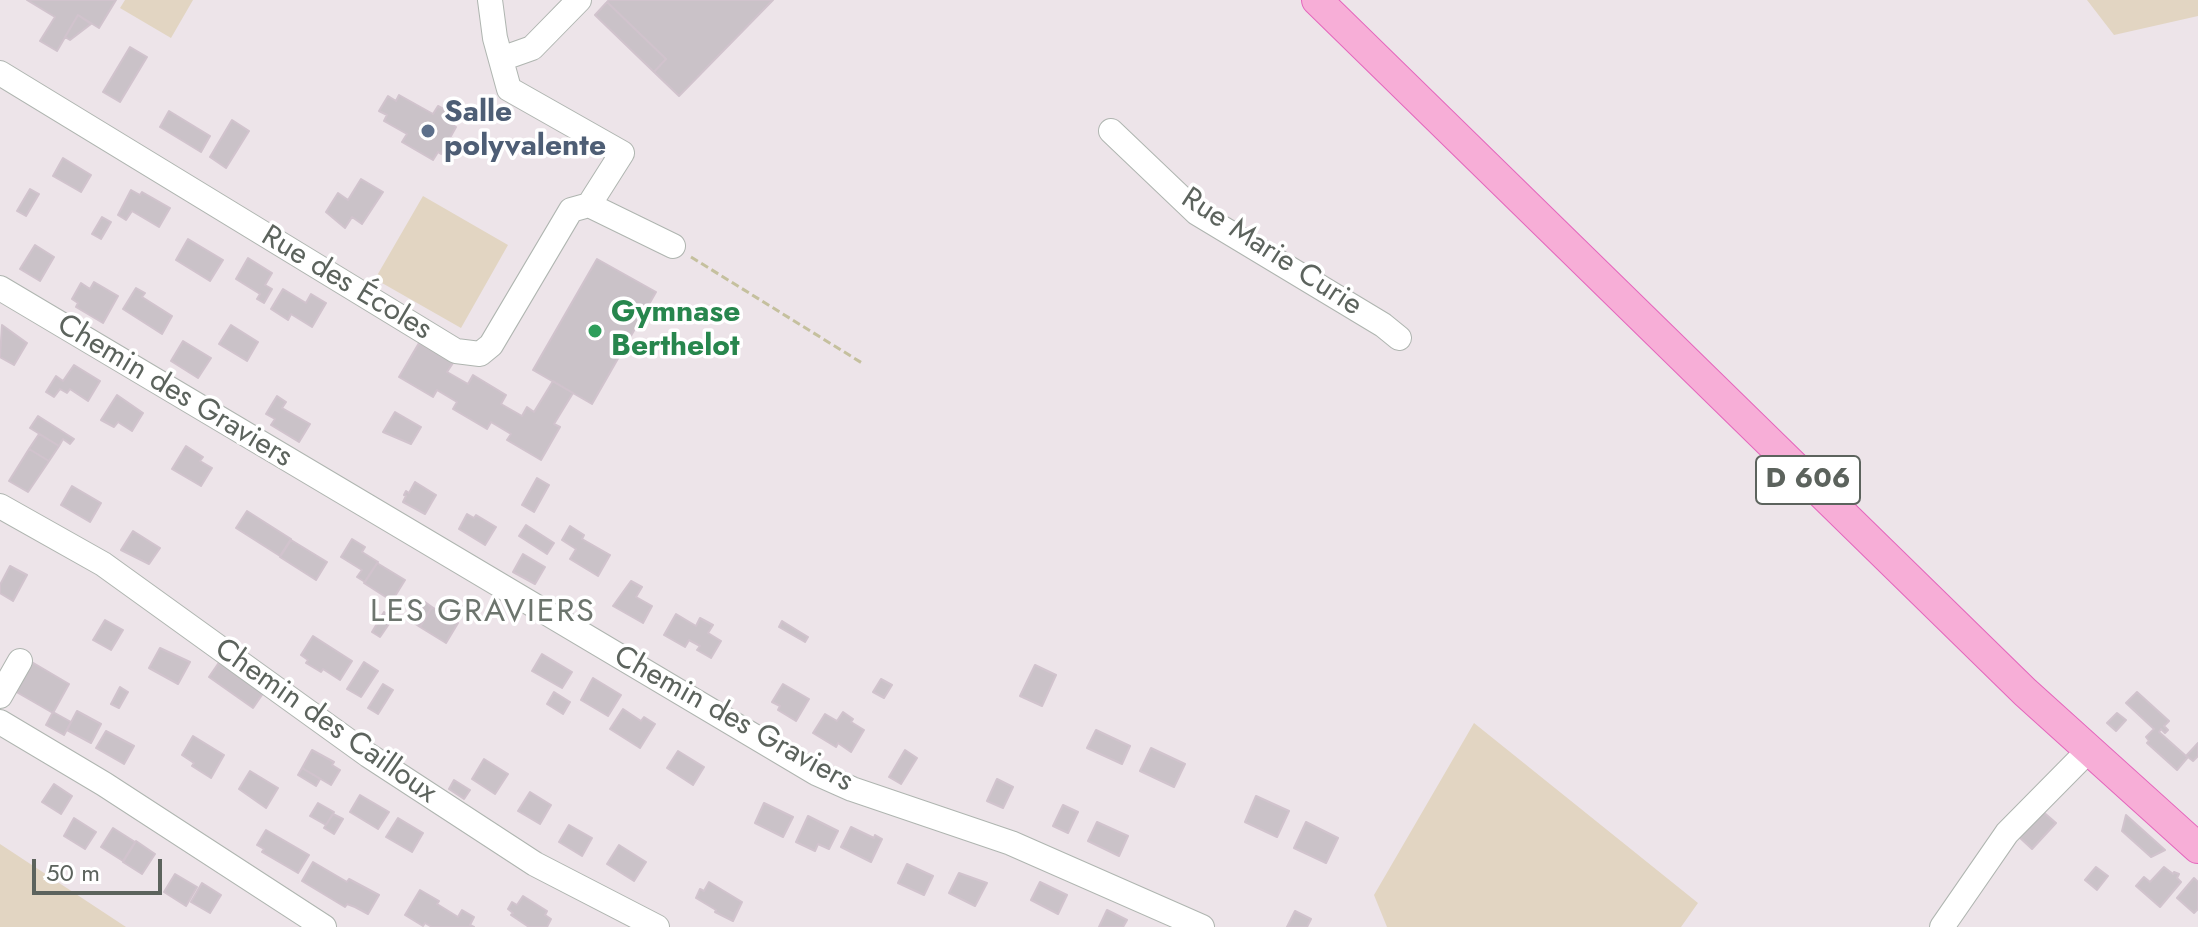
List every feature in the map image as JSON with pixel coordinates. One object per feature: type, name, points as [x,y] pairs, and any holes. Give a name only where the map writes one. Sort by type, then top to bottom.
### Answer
[{"type":"main road","name":"D 606","points":[[1317,0],[2002,670],[2198,848]]},
{"type":"street","points":[[490,0],[501,59],[532,48],[579,0]]},
{"type":"street","name":"Rue des Écoles","points":[[0,73],[456,351],[480,354],[491,345],[571,210],[589,205],[622,153],[509,89],[501,59]]},
{"type":"street","name":"Rue Marie Curie","points":[[1111,131],[1197,213],[1383,325],[1399,338]]},
{"type":"street","points":[[589,205],[673,246]]},
{"type":"street","name":"Chemin des Graviers","points":[[0,288],[816,773],[852,789],[1011,843],[1153,917],[1202,927]]},
{"type":"street","name":"Chemin des Cailloux","points":[[0,506],[103,564],[368,755],[535,864],[657,927]]},
{"type":"street","points":[[0,696],[20,661]]},
{"type":"street","points":[[0,722],[104,784],[324,927]]},
{"type":"street","points":[[1942,927],[2007,833],[2089,750]]},
{"type":"path","points":[[673,246],[862,363]]},
{"type":"shaded area","points":[[125,0],[193,0],[171,38],[120,8]]},
{"type":"shaded area","points":[[2087,0],[2198,0],[2198,16],[2114,35]]},
{"type":"shaded area","points":[[423,196],[508,245],[461,328],[375,279]]},
{"type":"shaded area","points":[[1474,723],[1698,903],[1681,927],[1387,927],[1374,895]]},
{"type":"shaded area","points":[[0,844],[126,927],[0,927]]},
{"type":"building","points":[[27,0],[116,0],[99,28],[78,15],[57,51],[40,41],[55,17]]},
{"type":"building","points":[[773,0],[679,96],[654,72],[666,59],[607,2]]},
{"type":"building","points":[[607,2],[666,59],[654,72],[595,15]]},
{"type":"building","points":[[78,15],[91,24],[70,40],[65,37]]},
{"type":"building","points":[[130,47],[147,57],[120,102],[103,92]]},
{"type":"building","name":"Salle polyvalente","points":[[399,95],[433,114],[438,106],[458,117],[441,154],[438,152],[433,160],[402,142],[407,134],[384,121],[387,115],[379,111],[388,96],[396,101]]},
{"type":"building","points":[[169,111],[210,136],[201,152],[160,127]]},
{"type":"building","points":[[232,120],[249,131],[226,168],[210,157]]},
{"type":"building","points":[[63,158],[91,175],[81,192],[53,176]]},
{"type":"building","points":[[361,179],[383,192],[362,224],[352,217],[345,228],[326,212],[338,193],[348,200]]},
{"type":"building","points":[[30,189],[39,194],[26,216],[17,211]]},
{"type":"building","points":[[131,190],[140,195],[142,192],[170,208],[159,227],[132,211],[126,220],[118,215]]},
{"type":"building","points":[[102,217],[111,222],[101,239],[92,234]]},
{"type":"building","points":[[188,239],[223,260],[210,281],[176,260]]},
{"type":"building","points":[[35,245],[54,257],[40,281],[20,269]]},
{"type":"building","points":[[248,258],[272,273],[265,285],[272,289],[264,303],[257,299],[260,294],[236,279]]},
{"type":"building","name":"Gymnase Berthelot","points":[[597,259],[656,292],[592,404],[533,370]]},
{"type":"building","points":[[94,282],[118,296],[103,323],[76,307],[78,303],[72,299],[81,283],[90,289]]},
{"type":"building","points":[[136,288],[145,293],[142,297],[172,316],[162,334],[123,309]]},
{"type":"building","points":[[283,289],[306,303],[311,294],[326,303],[312,327],[291,314],[288,320],[271,309]]},
{"type":"building","points":[[2,325],[27,343],[14,365],[0,357]]},
{"type":"building","points":[[231,325],[258,342],[247,361],[219,344]]},
{"type":"building","points":[[183,341],[211,358],[198,378],[171,361]]},
{"type":"building","points":[[419,343],[453,363],[447,372],[468,384],[473,375],[506,395],[501,404],[522,416],[527,407],[534,412],[553,381],[573,393],[554,424],[560,427],[541,460],[507,440],[511,434],[491,422],[487,429],[453,409],[457,402],[437,390],[433,397],[399,377]]},
{"type":"building","points":[[74,365],[100,381],[88,401],[70,389],[67,393],[60,389],[54,397],[46,392],[56,376],[63,381]]},
{"type":"building","points":[[117,395],[143,413],[132,431],[118,422],[114,427],[101,420]]},
{"type":"building","points":[[277,396],[286,402],[282,408],[310,424],[299,442],[271,425],[275,419],[266,414]]},
{"type":"building","points":[[395,412],[421,427],[411,444],[383,432]]},
{"type":"building","points":[[38,416],[74,439],[70,444],[63,439],[59,446],[30,428]]},
{"type":"building","points":[[39,434],[59,446],[49,461],[29,449]]},
{"type":"building","points":[[186,446],[203,457],[200,461],[212,468],[201,486],[172,469]]},
{"type":"building","points":[[29,449],[49,461],[28,492],[9,481]]},
{"type":"building","points":[[537,478],[549,485],[534,512],[522,505]]},
{"type":"building","points":[[415,482],[436,495],[425,514],[403,502],[406,491],[409,493]]},
{"type":"building","points":[[72,486],[101,503],[90,522],[61,505]]},
{"type":"building","points":[[247,511],[291,539],[280,556],[236,528]]},
{"type":"building","points":[[467,514],[474,518],[476,515],[496,527],[485,545],[459,529]]},
{"type":"building","points":[[526,525],[554,543],[547,554],[519,536]]},
{"type":"building","points":[[570,526],[584,535],[582,539],[610,555],[598,576],[570,559],[576,549],[562,540]]},
{"type":"building","points":[[133,531],[160,548],[149,564],[121,550]]},
{"type":"building","points":[[352,539],[365,547],[362,552],[378,562],[365,582],[357,577],[362,570],[341,557]]},
{"type":"building","points":[[291,540],[327,562],[316,580],[280,557]]},
{"type":"building","points":[[523,554],[545,567],[535,584],[513,572]]},
{"type":"building","points":[[377,563],[405,580],[392,601],[364,583]]},
{"type":"building","points":[[10,566],[27,575],[13,601],[0,593],[0,585]]},
{"type":"building","points":[[631,581],[642,587],[636,597],[652,606],[643,623],[613,606]]},
{"type":"building","points":[[425,602],[432,607],[420,627],[411,621]]},
{"type":"building","points":[[432,607],[458,623],[446,643],[420,627]]},
{"type":"building","points":[[384,612],[393,618],[380,637],[372,632]]},
{"type":"building","points":[[676,614],[696,626],[700,618],[713,625],[708,633],[721,641],[711,658],[697,650],[700,646],[689,640],[685,647],[664,635]]},
{"type":"building","points":[[105,620],[123,630],[111,650],[93,640]]},
{"type":"building","points":[[782,621],[808,637],[805,642],[779,627]]},
{"type":"building","points":[[313,636],[352,661],[340,680],[306,663],[308,660],[301,655]]},
{"type":"building","points":[[160,648],[190,662],[178,684],[149,668]]},
{"type":"building","points":[[542,654],[572,672],[562,688],[532,671]]},
{"type":"building","points":[[30,661],[69,684],[53,713],[13,690]]},
{"type":"building","points":[[220,661],[264,692],[253,708],[209,677]]},
{"type":"building","points":[[364,662],[378,671],[361,697],[347,689]]},
{"type":"building","points":[[1035,665],[1056,675],[1042,706],[1020,696]]},
{"type":"building","points":[[593,678],[621,695],[608,716],[581,700]]},
{"type":"building","points":[[881,679],[892,685],[884,698],[873,692]]},
{"type":"building","points":[[383,684],[393,690],[378,714],[368,708]]},
{"type":"building","points":[[783,684],[809,699],[796,721],[778,710],[780,706],[772,702]]},
{"type":"building","points":[[120,687],[128,692],[119,708],[111,704]]},
{"type":"building","points":[[554,692],[570,702],[563,714],[547,704]]},
{"type":"building","points":[[2137,692],[2169,721],[2164,726],[2168,730],[2165,733],[2161,729],[2159,732],[2186,756],[2198,743],[2198,756],[2193,761],[2188,757],[2177,770],[2147,743],[2146,737],[2154,729],[2126,703]]},
{"type":"building","points":[[623,709],[641,721],[644,717],[655,724],[640,748],[610,729]]},
{"type":"building","points":[[77,711],[101,724],[91,743],[67,730]]},
{"type":"building","points":[[53,712],[71,722],[64,735],[46,725]]},
{"type":"building","points":[[843,712],[864,730],[851,752],[813,733],[825,714],[837,721]]},
{"type":"building","points":[[2117,713],[2126,720],[2116,731],[2107,723]]},
{"type":"building","points":[[1096,730],[1130,746],[1122,764],[1087,748]]},
{"type":"building","points":[[106,731],[134,746],[124,764],[96,748]]},
{"type":"building","points":[[193,736],[224,755],[211,778],[192,766],[194,763],[182,755]]},
{"type":"building","points":[[1151,748],[1185,764],[1174,787],[1140,771]]},
{"type":"building","points":[[312,750],[334,762],[332,765],[340,770],[331,785],[302,768]]},
{"type":"building","points":[[905,750],[917,758],[901,784],[889,777]]},
{"type":"building","points":[[678,751],[704,767],[693,785],[667,768]]},
{"type":"building","points":[[484,759],[508,774],[495,794],[472,779]]},
{"type":"building","points":[[302,768],[320,779],[316,786],[298,775]]},
{"type":"building","points":[[250,771],[278,788],[266,808],[239,789]]},
{"type":"building","points":[[997,779],[1013,787],[1003,808],[987,801]]},
{"type":"building","points":[[454,780],[470,790],[464,799],[449,789]]},
{"type":"building","points":[[54,784],[72,796],[61,814],[42,802]]},
{"type":"building","points":[[530,792],[551,805],[540,824],[518,811]]},
{"type":"building","points":[[360,795],[389,812],[378,829],[350,812]]},
{"type":"building","points":[[1256,796],[1289,811],[1277,837],[1245,822]]},
{"type":"building","points":[[318,803],[334,812],[326,825],[310,816]]},
{"type":"building","points":[[764,803],[793,817],[783,837],[755,823]]},
{"type":"building","points":[[1063,805],[1078,812],[1068,833],[1053,826]]},
{"type":"building","points":[[2041,810],[2056,823],[2032,849],[2018,836]]},
{"type":"building","points":[[333,814],[343,819],[334,834],[324,828]]},
{"type":"building","points":[[2126,815],[2165,850],[2151,857],[2122,831]]},
{"type":"building","points":[[808,816],[838,831],[829,849],[818,844],[815,851],[796,842]]},
{"type":"building","points":[[74,818],[96,832],[85,849],[64,836]]},
{"type":"building","points":[[398,818],[423,833],[412,852],[386,837]]},
{"type":"building","points":[[1097,822],[1128,836],[1119,856],[1088,841]]},
{"type":"building","points":[[1306,822],[1338,838],[1326,863],[1294,848]]},
{"type":"building","points":[[569,825],[592,838],[582,856],[559,842]]},
{"type":"building","points":[[851,827],[882,839],[871,862],[841,847]]},
{"type":"building","points":[[113,828],[135,842],[123,861],[101,847]]},
{"type":"building","points":[[266,830],[309,855],[298,873],[262,852],[264,849],[257,845]]},
{"type":"building","points":[[136,841],[155,854],[142,874],[123,862]]},
{"type":"building","points":[[619,845],[646,862],[634,881],[607,864]]},
{"type":"building","points":[[313,862],[347,882],[349,879],[379,895],[368,914],[347,904],[345,907],[302,881]]},
{"type":"building","points":[[907,864],[933,876],[924,895],[898,883]]},
{"type":"building","points":[[2096,867],[2108,876],[2097,890],[2085,880]]},
{"type":"building","points":[[2164,867],[2173,874],[2179,874],[2177,878],[2181,882],[2160,907],[2136,886],[2144,877],[2150,882]]},
{"type":"building","points":[[959,873],[987,883],[975,906],[949,893]]},
{"type":"building","points":[[175,874],[197,887],[186,906],[164,892]]},
{"type":"building","points":[[2194,878],[2198,882],[2198,909],[2194,913],[2177,898]]},
{"type":"building","points":[[709,882],[742,902],[733,921],[696,898],[700,889],[704,891]]},
{"type":"building","points":[[1040,882],[1067,895],[1058,914],[1031,900]]},
{"type":"building","points":[[202,883],[221,895],[210,913],[191,902]]},
{"type":"building","points":[[420,890],[458,917],[462,910],[474,917],[470,925],[474,927],[432,927],[425,923],[423,926],[405,915]]},
{"type":"building","points":[[523,896],[547,911],[545,915],[551,919],[547,927],[529,927],[511,915],[513,913],[508,909],[512,902],[517,905]]},
{"type":"building","points":[[1107,910],[1127,920],[1123,927],[1099,927]]},
{"type":"building","points":[[1295,911],[1311,919],[1307,927],[1287,927]]},
{"type":"place","name":"Salle polyvalente","points":[[428,131]]},
{"type":"place","name":"Gymnase Berthelot","points":[[595,331]]},
{"type":"district","name":"LES GRAVIERS","points":[[483,613]]}]
